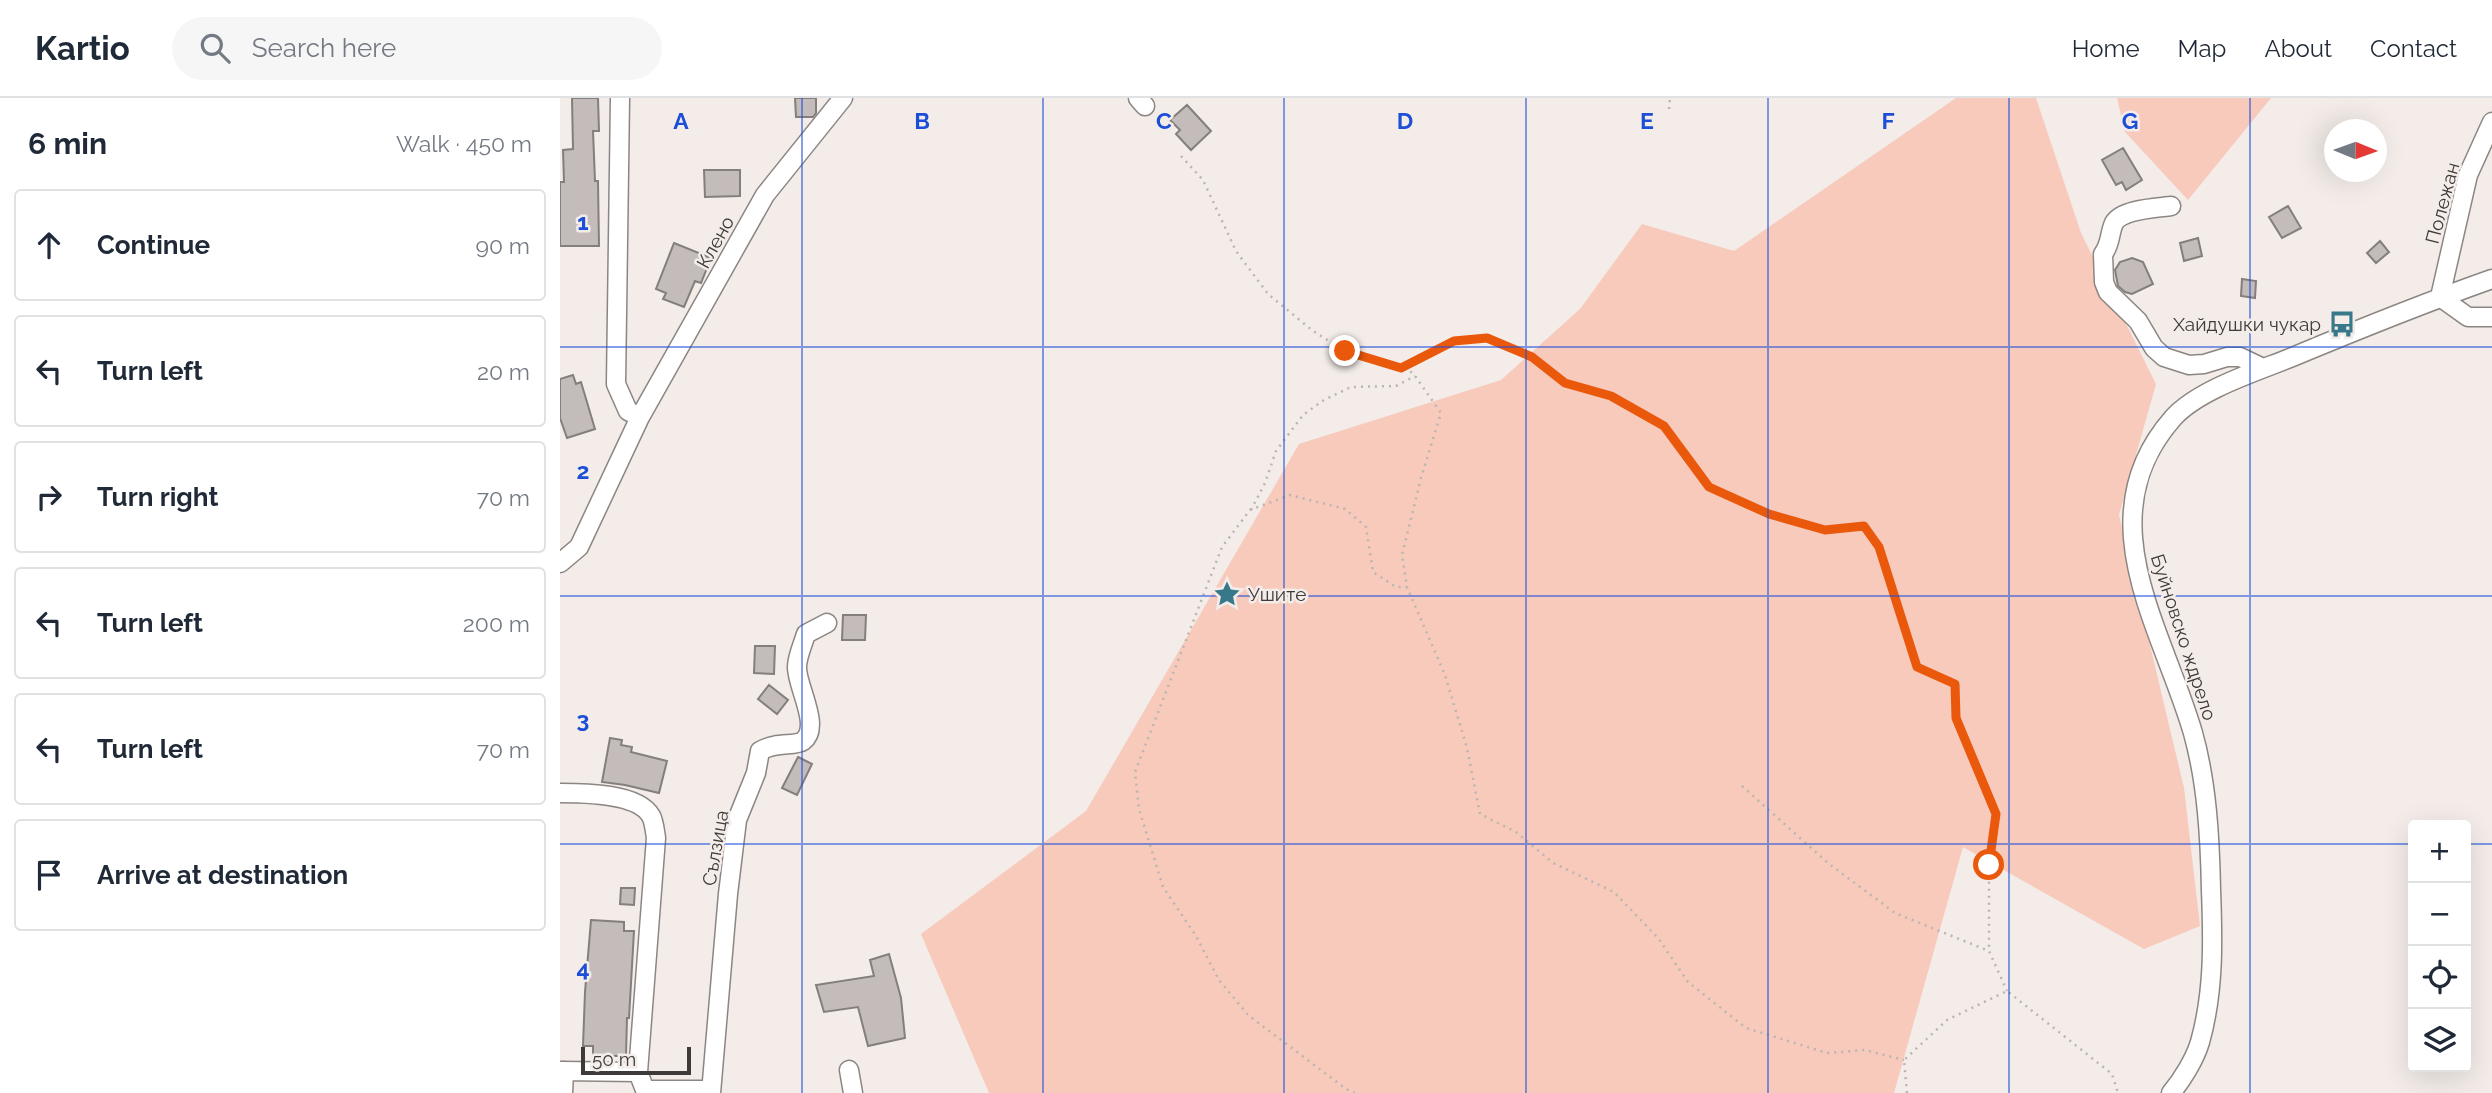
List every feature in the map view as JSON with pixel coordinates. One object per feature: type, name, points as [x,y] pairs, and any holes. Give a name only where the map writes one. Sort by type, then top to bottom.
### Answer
[{"type":"street","points":[[620,98],[616,384],[628,411],[640,417]]},
{"type":"street","name":"Клено","points":[[560,563],[579,547],[640,417],[765,195],[843,98]]},
{"type":"street","name":"Полежан","points":[[2440,297],[2468,175],[2492,122]]},
{"type":"street","points":[[2171,206],[2146,209],[2122,216],[2115,221],[2109,247],[2103,254],[2104,282],[2108,292],[2138,321],[2154,348],[2164,357],[2189,365],[2240,357],[2263,369]]},
{"type":"street","name":"Буйновско ждрело","points":[[2171,1093],[2199,1046],[2210,999],[2213,955],[2210,850],[2202,780],[2193,733],[2155,628],[2136,566],[2131,537],[2132,511],[2145,465],[2154,444],[2174,417],[2209,393],[2440,297],[2492,279]]},
{"type":"street","points":[[2440,297],[2468,317],[2492,317]]},
{"type":"street","name":"Сълзица","points":[[711,1091],[737,820],[756,773],[760,751],[772,744],[800,743],[806,739],[810,724],[797,667],[806,634],[827,623]]},
{"type":"street","points":[[560,793],[632,800],[651,815],[656,838],[638,1072],[645,1090],[711,1091]]},
{"type":"street","points":[[849,1070],[853,1093]]},
{"type":"street","points":[[563,1093],[562,1071],[638,1072]]},
{"type":"path","points":[[1669,109],[1670,98]]},
{"type":"path","points":[[1181,156],[1203,180],[1236,251],[1268,294],[1313,331],[1345,351],[1401,368],[1415,376],[1441,413],[1420,478],[1402,555],[1407,587],[1445,676],[1467,748],[1480,814],[1516,832],[1553,863],[1614,892],[1658,938],[1688,982],[1746,1028],[1827,1053],[1865,1050],[1904,1060]]},
{"type":"path","points":[[1401,368],[1454,341],[1487,338],[1532,357],[1565,383],[1611,396],[1664,426],[1709,487],[1769,514],[1825,530],[1864,526],[1879,547],[1917,667],[1955,684],[1956,718],[1996,814],[1989,865],[1989,951],[2007,992],[2112,1074],[2118,1093]]},
{"type":"path","points":[[1355,1093],[1248,1015],[1219,980],[1196,936],[1163,887],[1139,809],[1135,772],[1222,547],[1251,510],[1265,483],[1276,451],[1303,415],[1324,400],[1351,387],[1396,386],[1415,376]]},
{"type":"path","points":[[1251,510],[1290,495],[1345,509],[1366,527],[1373,572],[1396,587],[1407,587]]},
{"type":"path","points":[[1742,786],[1828,863],[1895,913],[1989,951]]},
{"type":"path","points":[[1904,1060],[1947,1020],[2007,992]]},
{"type":"path","points":[[1904,1060],[1908,1093]]},
{"type":"shaded area","points":[[1956,98],[2036,98],[2081,233],[2156,384],[2119,515],[2184,788],[2200,926],[2144,949],[1963,847],[1894,1093],[989,1093],[921,934],[1086,811],[1299,444],[1501,380],[1580,309],[1642,224],[1734,251]]},
{"type":"shaded area","points":[[2117,98],[2271,98],[2188,200],[2125,132]]},
{"type":"building","points":[[572,98],[598,98],[599,131],[593,131],[595,181],[598,181],[599,246],[560,246],[560,182],[564,182],[563,150],[573,149]]},
{"type":"building","points":[[795,98],[816,98],[816,113],[813,117],[796,117]]},
{"type":"building","points":[[1187,105],[1211,131],[1191,150],[1176,134],[1180,130],[1170,120]]},
{"type":"building","points":[[2123,148],[2142,180],[2126,190],[2122,182],[2116,185],[2102,160]]},
{"type":"building","points":[[704,170],[740,170],[740,196],[705,197]]},
{"type":"building","points":[[2288,206],[2301,228],[2282,238],[2269,217]]},
{"type":"building","points":[[2198,238],[2202,256],[2184,261],[2180,243]]},
{"type":"building","points":[[2380,241],[2389,252],[2376,263],[2367,253]]},
{"type":"building","points":[[674,243],[711,258],[701,283],[695,281],[684,307],[663,299],[666,293],[656,289]]},
{"type":"building","points":[[2132,258],[2143,262],[2153,284],[2132,294],[2118,286],[2115,270],[2120,262]]},
{"type":"building","points":[[2242,279],[2256,281],[2255,298],[2241,296]]},
{"type":"building","points":[[573,375],[576,384],[581,382],[595,429],[567,438],[560,418],[560,379]]},
{"type":"building","points":[[843,615],[866,615],[865,640],[842,640]]},
{"type":"building","points":[[755,646],[775,646],[774,674],[754,673]]},
{"type":"building","points":[[769,685],[788,700],[777,714],[758,699]]},
{"type":"building","points":[[610,738],[622,740],[621,745],[632,747],[631,752],[667,761],[659,793],[602,782]]},
{"type":"building","points":[[798,757],[812,764],[797,795],[782,788]]},
{"type":"building","points":[[621,888],[635,888],[634,905],[620,904]]},
{"type":"building","points":[[591,920],[624,922],[624,931],[634,931],[626,1056],[593,1056],[593,1046],[583,1046]]},
{"type":"building","points":[[889,954],[901,998],[905,1038],[868,1046],[858,1007],[824,1012],[816,985],[874,976],[870,960]]},
{"type":"place","name":"Хайдушки чукар","points":[[2342,324]]},
{"type":"place","name":"Ушите","points":[[1227,594]]},
{"type":"route","points":[[1345,351],[1401,368],[1454,341],[1487,338],[1532,357],[1565,383],[1611,396],[1664,426],[1709,487],[1769,514],[1825,530],[1864,526],[1879,547],[1917,667],[1955,684],[1956,718],[1996,814],[1989,865]]}]
